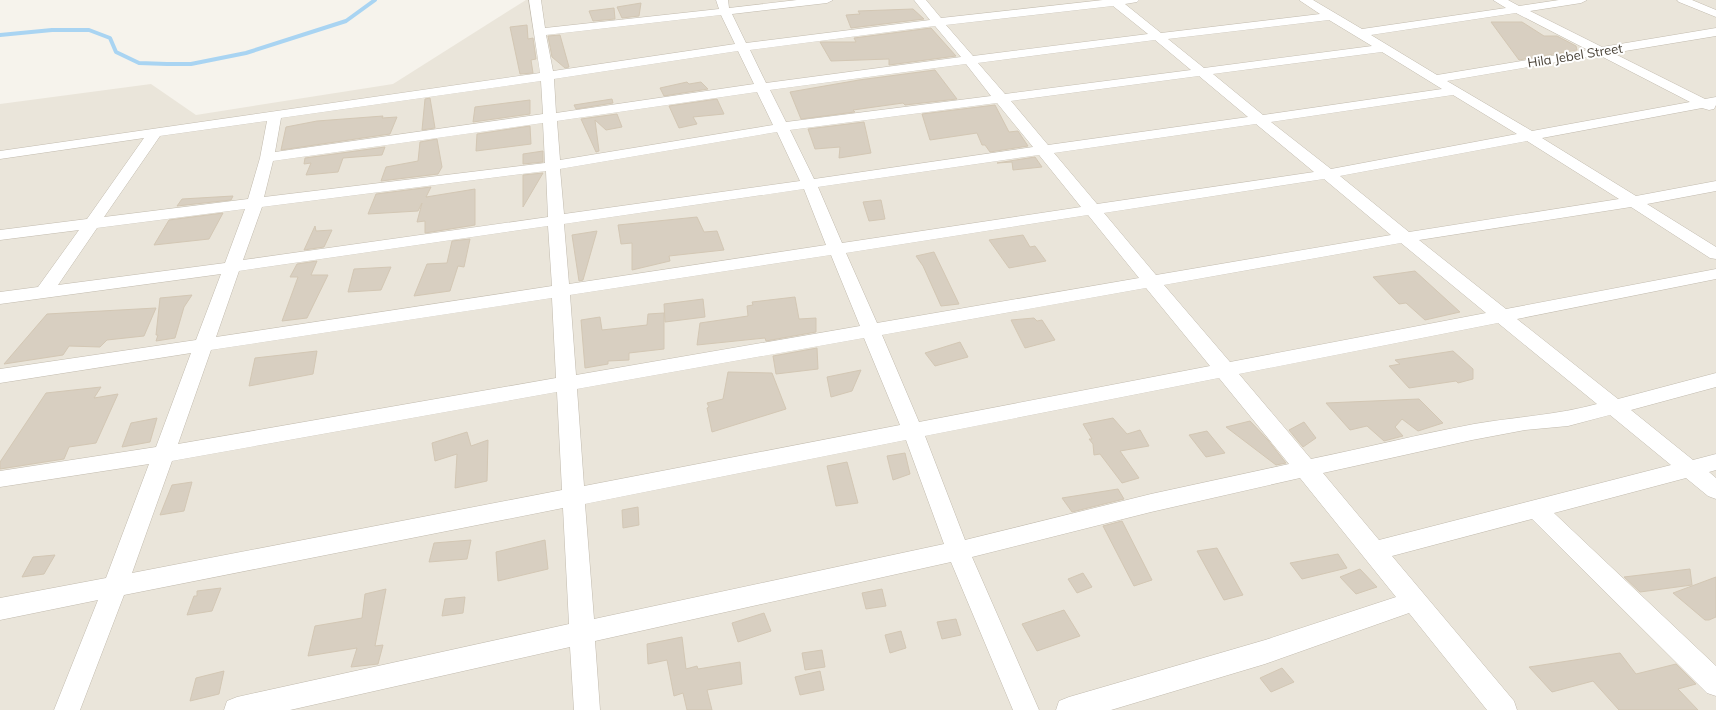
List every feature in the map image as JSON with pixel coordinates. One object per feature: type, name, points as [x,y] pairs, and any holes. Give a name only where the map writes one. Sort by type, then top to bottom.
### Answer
[{"type":"street","points":[[535,0],[547,76],[587,710]]},
{"type":"street","points":[[541,32],[724,6],[827,0]]},
{"type":"street","points":[[920,0],[1504,710]]},
{"type":"street","points":[[0,155],[275,114],[547,76],[681,55],[938,22],[1133,0]]},
{"type":"street","points":[[1305,0],[1531,137],[1631,202],[1716,254]]},
{"type":"street","points":[[1499,0],[1712,105]]},
{"type":"street","points":[[1360,33],[1581,0]]},
{"type":"street","points":[[1683,0],[1716,14]]},
{"type":"street","points":[[1114,1],[1716,490]]},
{"type":"street","points":[[724,6],[809,184],[913,431],[958,551],[1026,710]]},
{"type":"street","points":[[267,158],[550,119],[763,87],[969,60],[1332,16]]},
{"type":"street","name":"Hila Jebel Street","points":[[1434,79],[1716,32]]},
{"type":"street","points":[[0,235],[553,166],[783,127],[1384,48]]},
{"type":"street","points":[[1,299],[556,221],[1455,91]]},
{"type":"street","points":[[0,376],[1328,174],[1712,105]]},
{"type":"street","points":[[67,710],[115,587],[256,204],[267,158],[275,114]]},
{"type":"street","points":[[44,292],[156,132]]},
{"type":"street","points":[[0,479],[164,454],[1405,237],[1631,202],[1716,186]]},
{"type":"street","points":[[0,609],[1716,274]]},
{"type":"street","points":[[237,710],[351,683],[958,551],[1151,503],[1472,432],[1525,423],[1568,419],[1716,380]]},
{"type":"street","points":[[1373,551],[1716,462]]},
{"type":"street","points":[[1536,509],[1716,684]]},
{"type":"street","points":[[1069,710],[1265,652],[1414,601]]},
{"type":"shaded area","points":[[526,0],[1716,0],[1716,710],[0,710],[0,104],[151,84],[196,115],[393,84]]},
{"type":"building","points":[[641,3],[639,16],[622,18],[617,7]]},
{"type":"building","points":[[614,8],[615,19],[593,21],[589,11]]},
{"type":"building","points":[[913,9],[924,19],[851,28],[846,15],[860,14],[858,11]]},
{"type":"building","points":[[1491,22],[1522,22],[1544,36],[1557,36],[1576,46],[1577,50],[1519,60]]},
{"type":"building","points":[[527,25],[528,39],[533,38],[536,59],[531,60],[533,73],[520,74],[510,27]]},
{"type":"building","points":[[931,28],[956,56],[889,65],[889,59],[831,61],[820,42],[856,42],[854,38]]},
{"type":"building","points":[[560,35],[569,67],[565,68],[552,57],[548,36]]},
{"type":"building","points":[[935,70],[957,99],[905,105],[903,103],[853,110],[855,112],[801,119],[790,92],[859,80]]},
{"type":"building","points":[[687,82],[689,84],[701,82],[708,89],[664,96],[660,88]]},
{"type":"building","points":[[430,98],[435,128],[422,130],[425,99]]},
{"type":"building","points":[[612,99],[613,103],[576,109],[574,105]]},
{"type":"building","points":[[717,99],[724,114],[693,117],[697,124],[679,128],[669,106]]},
{"type":"building","points":[[530,100],[530,114],[473,122],[475,107]]},
{"type":"building","points":[[995,105],[1009,132],[1018,131],[1028,146],[990,152],[985,145],[982,145],[977,133],[930,140],[922,114]]},
{"type":"building","points":[[617,114],[622,127],[606,130],[595,120],[599,151],[596,152],[581,119]]},
{"type":"building","points":[[383,116],[382,118],[397,117],[390,134],[281,150],[286,127],[317,121]]},
{"type":"building","points":[[864,122],[871,153],[839,158],[840,147],[815,149],[808,129]]},
{"type":"building","points":[[530,126],[531,144],[476,151],[477,134]]},
{"type":"building","points":[[437,139],[442,167],[438,174],[381,181],[386,167],[418,161],[420,142]]},
{"type":"building","points":[[385,147],[382,155],[343,158],[338,172],[306,175],[311,163],[304,164],[305,158]]},
{"type":"building","points":[[543,151],[543,162],[523,164],[523,154]]},
{"type":"building","points":[[1035,157],[1042,167],[1013,170],[1012,162],[997,163]]},
{"type":"building","points":[[543,173],[523,207],[523,175]]},
{"type":"building","points":[[431,187],[426,197],[475,189],[475,225],[425,233],[425,221],[417,222],[422,203],[418,211],[368,214],[376,194]]},
{"type":"building","points":[[233,196],[231,200],[177,206],[182,199]]},
{"type":"building","points":[[881,200],[885,219],[869,221],[863,202]]},
{"type":"building","points":[[223,213],[209,239],[154,245],[169,220]]},
{"type":"building","points":[[697,217],[704,232],[717,231],[724,250],[669,256],[670,261],[632,270],[632,243],[621,244],[618,225]]},
{"type":"building","points":[[315,226],[316,231],[332,230],[324,247],[304,250]]},
{"type":"building","points":[[597,231],[583,280],[579,281],[572,235]]},
{"type":"building","points":[[1023,235],[1030,247],[1035,246],[1046,261],[1009,268],[989,240]]},
{"type":"building","points":[[470,239],[464,267],[458,266],[450,291],[414,296],[427,264],[447,263],[452,241]]},
{"type":"building","points":[[934,252],[959,304],[941,306],[923,266],[916,256]]},
{"type":"building","points":[[317,261],[311,275],[328,275],[307,318],[282,321],[298,277],[290,277],[297,264]]},
{"type":"building","points":[[391,267],[381,290],[348,292],[354,269]]},
{"type":"building","points":[[1415,271],[1460,312],[1425,320],[1406,303],[1399,304],[1373,277]]},
{"type":"building","points":[[192,295],[184,307],[175,338],[156,341],[158,335],[156,335],[160,298]]},
{"type":"building","points":[[795,297],[799,319],[816,318],[816,332],[766,341],[765,338],[697,345],[700,323],[748,316],[747,306],[753,305],[752,302]]},
{"type":"building","points":[[703,299],[705,317],[665,322],[664,304]]},
{"type":"building","points":[[156,308],[144,336],[107,340],[100,347],[69,346],[63,355],[4,364],[47,314]]},
{"type":"building","points":[[664,313],[664,349],[629,353],[629,360],[608,361],[608,364],[585,368],[581,320],[600,317],[602,330],[647,325],[648,314]]},
{"type":"building","points":[[1034,318],[1037,321],[1042,320],[1055,340],[1025,348],[1011,320]]},
{"type":"building","points":[[960,342],[968,357],[935,366],[925,353]]},
{"type":"building","points":[[817,348],[818,369],[776,374],[773,356]]},
{"type":"building","points":[[317,351],[313,374],[249,386],[255,358]]},
{"type":"building","points":[[1453,351],[1473,369],[1473,379],[1458,383],[1456,381],[1409,388],[1389,366],[1400,364],[1395,360]]},
{"type":"building","points":[[861,370],[852,391],[831,397],[827,377]]},
{"type":"building","points":[[728,372],[772,373],[786,409],[712,432],[707,408],[709,407],[707,403],[723,399]]},
{"type":"building","points":[[101,387],[94,398],[118,394],[96,443],[69,447],[64,459],[0,469],[0,462],[46,393]]},
{"type":"building","points":[[1419,399],[1443,423],[1418,431],[1402,419],[1395,427],[1403,436],[1384,441],[1367,426],[1350,430],[1326,403]]},
{"type":"building","points":[[157,418],[150,442],[122,447],[131,423]]},
{"type":"building","points":[[1113,418],[1127,434],[1140,430],[1149,446],[1120,451],[1139,478],[1122,483],[1100,454],[1094,455],[1093,444],[1089,439],[1092,439],[1083,424]]},
{"type":"building","points":[[1250,421],[1268,440],[1286,463],[1276,465],[1226,427]]},
{"type":"building","points":[[1304,422],[1316,438],[1303,447],[1289,430]]},
{"type":"building","points":[[1207,431],[1225,453],[1206,457],[1189,435]]},
{"type":"building","points":[[467,432],[471,446],[488,440],[487,481],[455,488],[457,454],[435,461],[432,443]]},
{"type":"building","points":[[905,453],[910,474],[893,480],[887,456]]},
{"type":"building","points":[[847,462],[858,503],[836,506],[827,466]]},
{"type":"building","points":[[192,482],[184,511],[160,515],[172,485]]},
{"type":"building","points":[[1118,489],[1124,499],[1072,512],[1062,498]]},
{"type":"building","points":[[638,507],[639,525],[623,528],[622,510]]},
{"type":"building","points":[[1122,521],[1152,580],[1134,586],[1103,526]]},
{"type":"building","points":[[471,540],[467,559],[429,562],[434,543]]},
{"type":"building","points":[[545,540],[548,569],[498,581],[496,552]]},
{"type":"building","points":[[1217,548],[1243,595],[1224,600],[1197,551]]},
{"type":"building","points":[[1338,554],[1347,568],[1302,579],[1290,563]]},
{"type":"building","points":[[55,555],[44,574],[22,577],[33,557]]},
{"type":"building","points":[[1360,569],[1377,587],[1356,594],[1340,577]]},
{"type":"building","points":[[1690,569],[1692,585],[1640,592],[1624,577]]},
{"type":"building","points":[[1083,573],[1092,587],[1077,593],[1068,579]]},
{"type":"building","points":[[1716,577],[1716,617],[1709,620],[1705,620],[1673,593]]},
{"type":"building","points":[[221,588],[212,611],[187,615],[194,596],[197,596],[197,591]]},
{"type":"building","points":[[386,589],[375,646],[383,645],[378,664],[351,667],[357,648],[308,656],[315,626],[362,618],[365,594]]},
{"type":"building","points":[[882,589],[886,606],[866,609],[862,593]]},
{"type":"building","points":[[465,597],[463,613],[442,616],[445,599]]},
{"type":"building","points":[[1064,610],[1080,636],[1037,651],[1022,624]]},
{"type":"building","points":[[764,613],[771,631],[738,642],[732,623]]},
{"type":"building","points":[[956,619],[961,635],[942,639],[937,622]]},
{"type":"building","points":[[901,631],[906,648],[890,653],[885,635]]},
{"type":"building","points":[[682,637],[686,669],[697,666],[698,669],[740,662],[742,684],[707,690],[712,710],[687,710],[683,693],[674,696],[667,660],[648,664],[647,644]]},
{"type":"building","points":[[822,650],[825,667],[805,670],[802,653]]},
{"type":"building","points":[[1620,653],[1636,674],[1676,664],[1696,684],[1678,689],[1698,710],[1619,710],[1593,681],[1552,692],[1529,667]]},
{"type":"building","points":[[1282,668],[1294,682],[1271,692],[1260,678]]},
{"type":"building","points":[[224,671],[219,694],[190,701],[196,678]]},
{"type":"building","points":[[820,671],[824,690],[800,695],[795,677]]},
{"type":"waterway","points":[[0,35],[52,30],[89,30],[110,38],[116,52],[139,63],[191,64],[246,53],[346,21],[375,0]]}]
